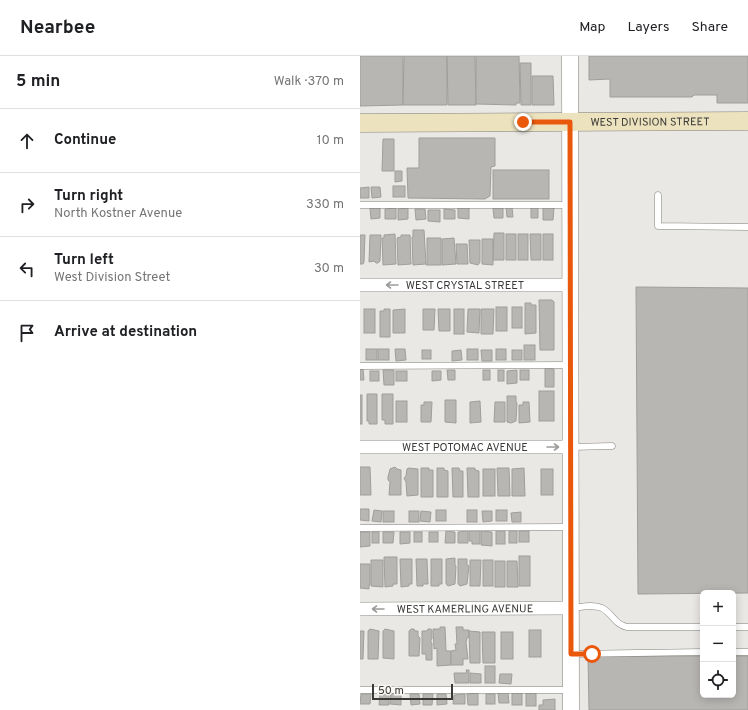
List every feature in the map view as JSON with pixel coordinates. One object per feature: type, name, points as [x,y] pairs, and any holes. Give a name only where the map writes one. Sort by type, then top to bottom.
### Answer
[{"type":"main road","name":"WEST DIVISION STREET","points":[[360,123],[748,121]]},
{"type":"street","points":[[570,56],[571,710]]},
{"type":"street","name":"WEST CRYSTAL STREET","points":[[360,286],[571,285]]},
{"type":"street","name":"WEST POTOMAC AVENUE","points":[[360,447],[571,447]]},
{"type":"street","name":"WEST KAMERLING AVENUE","points":[[360,609],[571,608]]},
{"type":"lane","points":[[658,195],[658,226],[748,227]]},
{"type":"lane","points":[[360,205],[570,205]]},
{"type":"lane","points":[[360,366],[571,365]]},
{"type":"lane","points":[[571,447],[612,446]]},
{"type":"lane","points":[[360,528],[571,527]]},
{"type":"lane","points":[[571,608],[586,606],[602,608],[621,625],[627,627],[700,627]]},
{"type":"lane","points":[[736,627],[748,627]]},
{"type":"lane","points":[[571,654],[700,652]]},
{"type":"lane","points":[[736,652],[748,652]]},
{"type":"lane","points":[[360,690],[571,690]]},
{"type":"building","points":[[360,56],[403,56],[403,105],[360,106]]},
{"type":"building","points":[[404,56],[447,56],[447,105],[403,105]]},
{"type":"building","points":[[447,56],[475,56],[476,105],[448,105]]},
{"type":"building","points":[[476,56],[519,56],[520,103],[516,103],[516,105],[476,104]]},
{"type":"building","points":[[589,56],[748,56],[748,103],[717,103],[717,95],[694,95],[692,97],[610,97],[610,79],[589,80]]},
{"type":"building","points":[[520,63],[531,63],[531,105],[521,105]]},
{"type":"building","points":[[532,76],[553,76],[554,105],[532,105]]},
{"type":"building","points":[[419,138],[495,138],[495,166],[491,167],[490,196],[485,199],[408,198],[407,168],[419,168]]},
{"type":"building","points":[[383,139],[394,139],[394,171],[382,171]]},
{"type":"building","points":[[493,170],[549,170],[549,199],[493,199]]},
{"type":"building","points":[[395,171],[402,171],[402,181],[395,182]]},
{"type":"building","points":[[393,186],[405,186],[405,197],[393,197]]},
{"type":"building","points":[[369,187],[369,198],[360,198],[360,188]]},
{"type":"building","points":[[371,187],[380,187],[381,197],[372,198]]},
{"type":"building","points":[[506,207],[512,207],[513,217],[507,217]]},
{"type":"building","points":[[538,207],[538,218],[531,218],[531,208]]},
{"type":"building","points":[[543,207],[554,208],[553,220],[543,220]]},
{"type":"building","points":[[370,208],[380,208],[380,218],[371,219]]},
{"type":"building","points":[[396,208],[396,219],[385,219],[385,209]]},
{"type":"building","points":[[408,208],[408,219],[398,220],[398,209]]},
{"type":"building","points":[[458,208],[469,208],[469,219],[458,218]]},
{"type":"building","points":[[493,208],[503,208],[503,218],[494,218]]},
{"type":"building","points":[[415,209],[425,209],[426,219],[416,220]]},
{"type":"building","points":[[444,209],[455,210],[455,219],[444,219]]},
{"type":"building","points":[[428,210],[440,210],[440,222],[428,221]]},
{"type":"building","points":[[413,230],[424,230],[426,264],[413,265]]},
{"type":"building","points":[[494,233],[504,233],[504,260],[493,260]]},
{"type":"building","points":[[395,234],[396,264],[383,265],[382,238],[384,238],[384,235]]},
{"type":"building","points":[[506,234],[516,234],[516,260],[506,260]]},
{"type":"building","points":[[518,234],[528,234],[528,260],[518,260]]},
{"type":"building","points":[[530,234],[541,234],[541,260],[531,260]]},
{"type":"building","points":[[543,234],[553,234],[553,260],[543,260]]},
{"type":"building","points":[[360,235],[365,235],[363,264],[360,264]]},
{"type":"building","points":[[370,235],[381,235],[380,261],[378,263],[374,261],[369,262]]},
{"type":"building","points":[[401,235],[410,235],[411,264],[398,265],[397,238],[401,237]]},
{"type":"building","points":[[427,238],[441,238],[441,265],[426,265]]},
{"type":"building","points":[[454,238],[456,264],[442,265],[442,239]]},
{"type":"building","points":[[482,239],[493,239],[493,265],[482,264]]},
{"type":"building","points":[[469,240],[480,240],[480,262],[478,265],[470,263]]},
{"type":"building","points":[[456,244],[467,244],[468,264],[457,264]]},
{"type":"building","points":[[636,287],[748,288],[748,593],[736,593],[736,590],[700,590],[700,593],[638,594]]},
{"type":"building","points":[[539,300],[552,300],[554,302],[554,350],[540,350]]},
{"type":"building","points":[[525,303],[536,305],[536,333],[525,334]]},
{"type":"building","points":[[496,307],[507,307],[507,331],[496,331]]},
{"type":"building","points":[[512,307],[522,307],[522,328],[512,328]]},
{"type":"building","points":[[364,309],[375,309],[375,333],[364,333]]},
{"type":"building","points":[[384,309],[390,309],[390,337],[380,337],[380,311],[384,311]]},
{"type":"building","points":[[405,309],[405,333],[393,333],[393,310]]},
{"type":"building","points":[[423,309],[435,309],[434,330],[423,330]]},
{"type":"building","points":[[438,309],[450,309],[450,331],[439,331]]},
{"type":"building","points":[[454,309],[464,309],[464,334],[454,334]]},
{"type":"building","points":[[468,309],[480,309],[479,333],[467,332]]},
{"type":"building","points":[[481,309],[494,309],[493,334],[481,334]]},
{"type":"building","points":[[524,345],[535,345],[535,360],[524,360]]},
{"type":"building","points":[[366,349],[377,349],[377,360],[366,360]]},
{"type":"building","points":[[378,349],[389,349],[389,360],[378,360]]},
{"type":"building","points":[[395,349],[405,349],[406,360],[396,361]]},
{"type":"building","points":[[467,349],[478,349],[478,360],[467,360]]},
{"type":"building","points":[[496,349],[506,349],[506,360],[496,360]]},
{"type":"building","points":[[422,350],[431,350],[431,359],[422,359]]},
{"type":"building","points":[[461,350],[462,360],[452,361],[452,351]]},
{"type":"building","points":[[481,350],[492,350],[492,361],[482,361]]},
{"type":"building","points":[[512,350],[522,350],[522,360],[512,360]]},
{"type":"building","points":[[545,368],[554,369],[554,387],[545,387]]},
{"type":"building","points":[[360,369],[363,369],[364,380],[360,380]]},
{"type":"building","points":[[383,370],[394,370],[394,385],[384,385]]},
{"type":"building","points":[[447,370],[455,370],[455,380],[448,380]]},
{"type":"building","points":[[483,370],[490,370],[490,380],[483,380]]},
{"type":"building","points":[[498,370],[504,370],[504,381],[498,381]]},
{"type":"building","points":[[517,370],[517,383],[507,384],[507,371]]},
{"type":"building","points":[[520,370],[529,370],[529,380],[520,380]]},
{"type":"building","points":[[370,371],[379,371],[379,381],[370,381]]},
{"type":"building","points":[[396,371],[407,371],[407,381],[396,381]]},
{"type":"building","points":[[432,371],[441,371],[441,380],[432,381]]},
{"type":"building","points":[[539,391],[554,391],[554,421],[539,421]]},
{"type":"building","points":[[367,394],[377,394],[377,424],[369,424],[369,421],[367,421]]},
{"type":"building","points":[[382,394],[393,394],[393,424],[385,424],[385,420],[382,420]]},
{"type":"building","points":[[360,395],[362,395],[362,424],[360,424]]},
{"type":"building","points":[[507,396],[516,396],[516,421],[511,423],[507,422]]},
{"type":"building","points":[[445,400],[456,400],[456,423],[445,422]]},
{"type":"building","points":[[396,401],[407,401],[407,422],[396,422]]},
{"type":"building","points":[[480,401],[481,422],[470,423],[470,402]]},
{"type":"building","points":[[424,402],[432,402],[431,422],[421,422],[421,405],[424,405]]},
{"type":"building","points":[[495,402],[505,402],[505,422],[494,422]]},
{"type":"building","points":[[523,402],[529,402],[530,422],[519,423],[519,405],[523,405]]},
{"type":"building","points":[[360,467],[370,467],[371,495],[360,495]]},
{"type":"building","points":[[395,467],[401,470],[401,495],[389,495],[390,482],[388,477],[390,469]]},
{"type":"building","points":[[408,468],[418,469],[418,495],[407,496],[406,482],[404,478]]},
{"type":"building","points":[[421,468],[429,468],[429,470],[433,470],[433,497],[421,497]]},
{"type":"building","points":[[437,468],[444,468],[444,470],[448,471],[448,497],[437,497]]},
{"type":"building","points":[[452,468],[459,468],[460,471],[463,471],[463,497],[453,497]]},
{"type":"building","points":[[467,468],[475,468],[475,470],[479,471],[479,497],[468,497]]},
{"type":"building","points":[[497,468],[509,468],[510,496],[498,496]]},
{"type":"building","points":[[524,468],[525,496],[512,496],[512,469]]},
{"type":"building","points":[[483,469],[495,469],[495,496],[483,496]]},
{"type":"building","points":[[541,469],[553,469],[553,495],[541,495]]},
{"type":"building","points":[[360,509],[369,509],[369,521],[360,520]]},
{"type":"building","points":[[374,510],[382,511],[381,522],[372,521]]},
{"type":"building","points":[[436,510],[446,510],[446,521],[436,521]]},
{"type":"building","points":[[467,510],[477,510],[477,522],[467,522]]},
{"type":"building","points":[[496,510],[507,510],[507,521],[496,521]]},
{"type":"building","points":[[383,511],[394,511],[394,522],[383,522]]},
{"type":"building","points":[[409,511],[419,511],[419,522],[409,522]]},
{"type":"building","points":[[421,511],[431,512],[430,522],[420,521]]},
{"type":"building","points":[[482,511],[492,511],[492,521],[483,522]]},
{"type":"building","points":[[521,512],[521,522],[512,522],[511,513]]},
{"type":"building","points":[[446,531],[455,532],[455,543],[445,543]]},
{"type":"building","points":[[468,531],[468,543],[458,543],[458,532]]},
{"type":"building","points":[[469,531],[480,531],[480,544],[472,544],[472,541],[469,541]]},
{"type":"building","points":[[481,531],[492,532],[492,546],[481,545]]},
{"type":"building","points":[[496,531],[505,531],[505,544],[496,544]]},
{"type":"building","points":[[509,531],[517,531],[517,543],[509,543]]},
{"type":"building","points":[[519,531],[529,531],[529,542],[519,542]]},
{"type":"building","points":[[360,532],[370,532],[370,546],[360,547]]},
{"type":"building","points":[[372,532],[379,532],[379,543],[372,543]]},
{"type":"building","points":[[383,532],[394,532],[393,543],[383,543]]},
{"type":"building","points":[[400,532],[410,532],[410,543],[400,544]]},
{"type":"building","points":[[414,532],[422,532],[422,542],[414,542]]},
{"type":"building","points":[[429,532],[438,532],[438,542],[429,542]]},
{"type":"building","points":[[519,556],[530,556],[530,586],[519,586]]},
{"type":"building","points":[[384,557],[397,557],[397,584],[393,584],[393,586],[385,587]]},
{"type":"building","points":[[455,558],[455,584],[448,586],[446,584],[446,559]]},
{"type":"building","points":[[400,559],[412,559],[412,584],[409,584],[409,586],[401,587]]},
{"type":"building","points":[[416,559],[427,559],[428,584],[423,584],[423,586],[417,586]]},
{"type":"building","points":[[431,559],[442,559],[442,584],[439,584],[439,586],[431,586]]},
{"type":"building","points":[[458,559],[467,559],[467,565],[469,566],[467,584],[460,586],[458,584]]},
{"type":"building","points":[[371,560],[383,560],[383,587],[371,586]]},
{"type":"building","points":[[470,560],[481,560],[480,586],[470,586]]},
{"type":"building","points":[[483,560],[493,560],[493,586],[483,586]]},
{"type":"building","points":[[495,561],[505,561],[505,587],[495,587]]},
{"type":"building","points":[[507,561],[517,561],[518,587],[507,587]]},
{"type":"building","points":[[360,564],[370,564],[369,589],[360,588]]},
{"type":"building","points":[[440,627],[445,627],[446,651],[451,651],[451,665],[437,666],[437,648],[434,649],[433,629],[440,629]]},
{"type":"building","points":[[456,627],[463,627],[463,630],[469,630],[469,637],[467,638],[466,642],[468,659],[463,659],[463,665],[451,665],[451,651],[456,650],[455,644],[457,644]]},
{"type":"building","points":[[370,629],[379,631],[378,659],[368,659],[368,631]]},
{"type":"building","points":[[385,629],[394,631],[394,659],[383,658],[383,631]]},
{"type":"building","points":[[411,629],[418,631],[418,636],[420,638],[419,656],[409,656],[409,631]]},
{"type":"building","points":[[428,629],[431,629],[432,631],[432,660],[426,660],[426,654],[422,654],[422,631],[427,631]]},
{"type":"building","points":[[529,630],[541,630],[541,657],[529,657]]},
{"type":"building","points":[[360,631],[364,631],[363,659],[360,659]]},
{"type":"building","points":[[469,631],[480,632],[480,663],[470,663]]},
{"type":"building","points":[[482,632],[495,632],[495,663],[483,663]]},
{"type":"building","points":[[501,632],[513,632],[513,659],[501,659]]},
{"type":"building","points":[[588,656],[700,656],[700,698],[736,698],[736,656],[748,656],[748,710],[589,710]]},
{"type":"building","points":[[485,666],[495,666],[495,683],[485,683]]},
{"type":"building","points":[[466,670],[469,670],[469,683],[455,683],[454,673],[467,673]]},
{"type":"building","points":[[470,673],[481,674],[481,683],[470,683]]},
{"type":"building","points":[[500,674],[512,674],[511,684],[499,683]]},
{"type":"building","points":[[508,692],[509,703],[499,703],[498,693]]},
{"type":"building","points":[[391,693],[401,694],[401,705],[390,704]]},
{"type":"building","points":[[478,693],[478,705],[468,705],[467,694]]},
{"type":"building","points":[[512,693],[522,693],[522,705],[512,705]]},
{"type":"building","points":[[526,693],[536,693],[536,706],[526,706]]},
{"type":"building","points":[[361,694],[371,694],[370,704],[360,704]]},
{"type":"building","points":[[380,694],[389,694],[389,705],[379,705]]},
{"type":"building","points":[[410,694],[419,694],[420,704],[411,705]]},
{"type":"building","points":[[423,694],[433,694],[432,705],[423,705]]},
{"type":"building","points":[[437,694],[446,694],[447,704],[437,705]]},
{"type":"building","points":[[465,694],[465,704],[453,704],[454,695]]},
{"type":"building","points":[[486,694],[495,694],[495,704],[486,704]]},
{"type":"building","points":[[555,699],[555,710],[539,710],[539,705],[543,705],[543,700]]},
{"type":"route","points":[[523,122],[570,122],[571,654],[592,654]]}]
